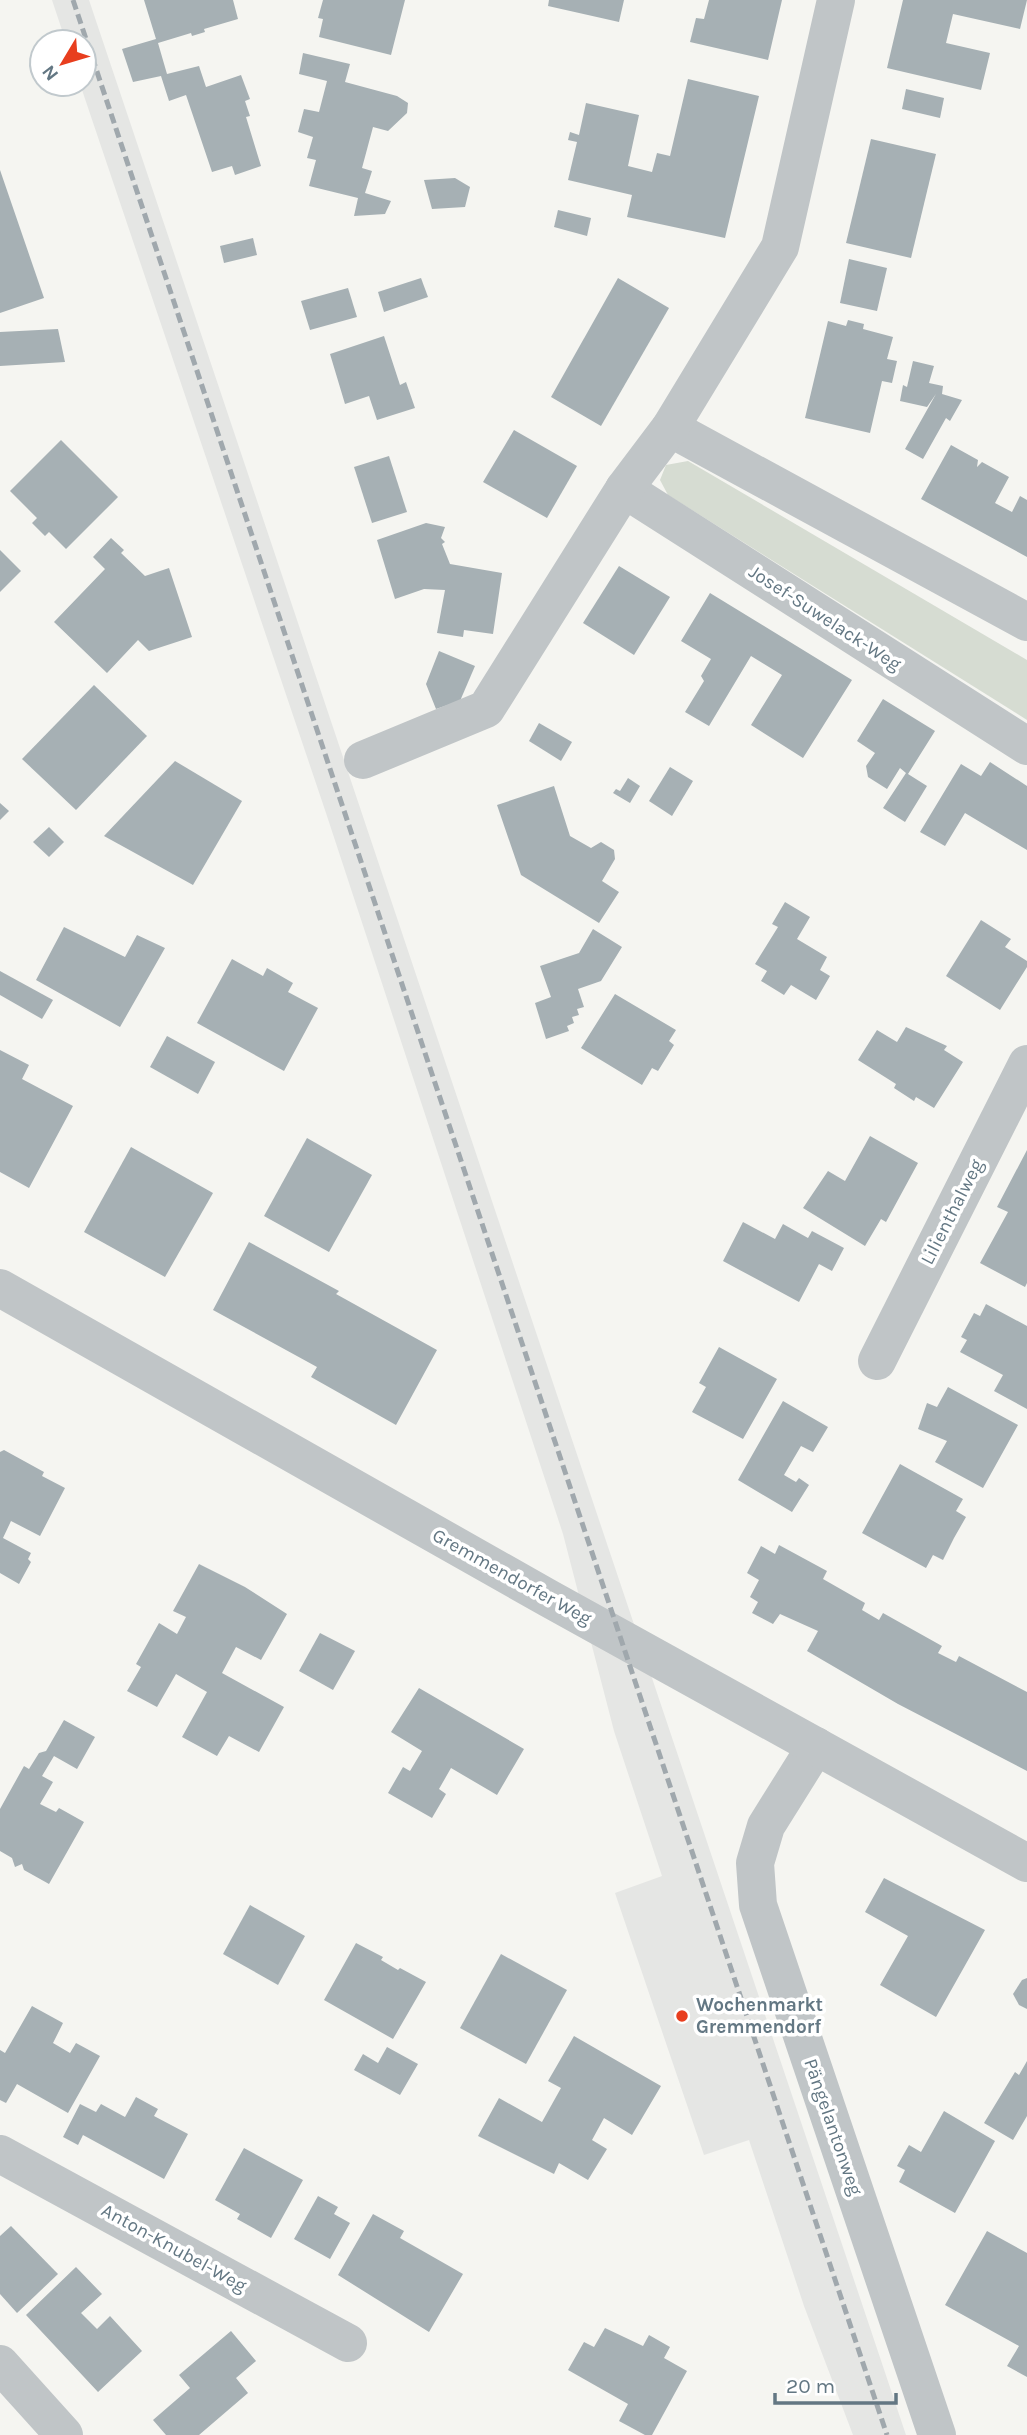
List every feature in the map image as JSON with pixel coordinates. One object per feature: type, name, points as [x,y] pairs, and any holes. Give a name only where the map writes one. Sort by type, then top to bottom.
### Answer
[{"type":"street","points":[[363,760],[486,709],[624,489],[670,428],[780,247],[836,0]]},
{"type":"street","points":[[670,428],[1027,622]]},
{"type":"street","name":"Josef-Suwelack-Weg","points":[[624,489],[1027,746]]},
{"type":"street","name":"Lilienthalweg","points":[[877,1361],[1027,1063]]},
{"type":"street","name":"Gremmendorfer Weg","points":[[0,1288],[1027,1863]]},
{"type":"street","name":"Pängelantonweg","points":[[816,1746],[766,1826],[755,1863],[758,1905],[937,2435]]},
{"type":"street","name":"Anton-Knubel-Weg","points":[[0,2154],[348,2343]]},
{"type":"street","points":[[0,2364],[64,2435]]},
{"type":"shaded area","points":[[52,0],[89,0],[906,2435],[853,2435],[804,2306],[749,2140],[704,2155],[615,1893],[662,1876],[614,1731],[563,1534],[326,813],[85,98],[98,98],[98,28],[61,28]]},
{"type":"shaded area","points":[[688,461],[1027,660],[1027,720],[668,495],[660,480],[666,465]]},
{"type":"building","points":[[144,0],[233,0],[238,19],[204,29],[205,32],[192,36],[191,33],[158,43],[167,74],[199,66],[206,87],[241,75],[250,99],[245,101],[250,116],[246,117],[261,166],[235,175],[232,166],[212,172],[186,95],[169,101],[161,76],[133,82],[122,49],[156,39]]},
{"type":"building","points":[[323,0],[405,0],[391,55],[319,37],[323,19],[318,18]]},
{"type":"building","points":[[549,0],[624,0],[619,22],[548,6]]},
{"type":"building","points":[[709,0],[782,0],[768,60],[690,42],[696,18],[704,19]]},
{"type":"building","points":[[903,0],[1027,0],[1020,29],[953,14],[946,43],[990,53],[981,90],[887,68]]},
{"type":"building","points":[[303,53],[350,64],[345,82],[397,96],[408,103],[407,113],[388,131],[373,127],[362,168],[372,171],[365,193],[391,201],[385,214],[354,216],[358,198],[309,186],[316,160],[307,158],[313,137],[298,132],[304,109],[319,112],[327,81],[299,74]]},
{"type":"building","points":[[688,79],[759,96],[725,238],[627,217],[632,195],[568,180],[577,142],[568,140],[570,132],[579,135],[586,103],[639,115],[628,166],[652,172],[657,153],[670,156]]},
{"type":"building","points":[[906,89],[944,98],[940,118],[902,109]]},
{"type":"building","points":[[871,139],[936,154],[911,258],[846,243]]},
{"type":"building","points":[[0,170],[44,298],[0,313]]},
{"type":"building","points":[[455,178],[470,187],[465,207],[432,209],[424,180]]},
{"type":"building","points":[[558,210],[591,218],[587,236],[554,227]]},
{"type":"building","points":[[253,238],[257,255],[224,263],[220,246]]},
{"type":"building","points":[[849,259],[887,268],[877,311],[840,303]]},
{"type":"building","points":[[421,278],[428,297],[384,312],[378,292]]},
{"type":"building","points":[[618,278],[669,308],[601,426],[551,397]]},
{"type":"building","points":[[348,288],[357,317],[310,330],[301,301]]},
{"type":"building","points":[[848,320],[864,324],[863,329],[893,337],[887,359],[897,361],[892,383],[882,381],[870,433],[805,418],[828,321],[846,326]]},
{"type":"building","points":[[58,329],[65,362],[0,366],[0,332]]},
{"type":"building","points":[[384,336],[400,385],[406,382],[415,408],[377,420],[369,396],[345,404],[330,354]]},
{"type":"building","points":[[913,361],[934,366],[929,383],[943,386],[942,394],[962,400],[950,421],[946,418],[923,459],[905,449],[936,394],[927,407],[900,401],[903,385],[907,387]]},
{"type":"building","points":[[514,430],[577,466],[547,518],[483,482]]},
{"type":"building","points":[[61,440],[118,497],[66,549],[49,532],[45,536],[32,523],[37,518],[10,491]]},
{"type":"building","points":[[951,445],[978,460],[977,467],[982,462],[1009,477],[995,503],[1012,512],[1020,496],[1027,500],[1027,557],[921,499]]},
{"type":"building","points":[[389,456],[407,512],[372,523],[354,467]]},
{"type":"building","points":[[426,523],[445,527],[441,538],[445,542],[442,544],[450,564],[502,573],[493,634],[464,630],[463,637],[437,633],[445,590],[424,589],[395,599],[377,540]]},
{"type":"building","points":[[111,538],[124,550],[121,553],[145,576],[169,568],[192,637],[149,651],[138,640],[107,673],[54,622],[105,569],[93,557]]},
{"type":"building","points":[[0,550],[21,571],[0,592]]},
{"type":"building","points":[[619,566],[670,597],[634,655],[583,623]]},
{"type":"building","points":[[710,593],[852,680],[803,758],[751,725],[782,675],[751,656],[709,726],[685,712],[704,681],[701,676],[711,659],[681,641]]},
{"type":"building","points":[[439,651],[475,666],[460,701],[436,709],[426,684]]},
{"type":"building","points":[[94,685],[147,736],[76,810],[22,759]]},
{"type":"building","points":[[883,699],[935,731],[908,774],[927,786],[905,822],[883,808],[906,773],[900,768],[887,789],[868,777],[866,766],[875,753],[857,741]]},
{"type":"building","points":[[539,723],[572,742],[561,761],[529,741]]},
{"type":"building","points":[[175,761],[242,801],[193,885],[104,836]]},
{"type":"building","points":[[990,762],[1027,786],[1027,850],[965,813],[945,846],[920,832],[961,764],[981,776]]},
{"type":"building","points":[[670,767],[693,781],[672,816],[649,801]]},
{"type":"building","points":[[628,778],[640,786],[630,803],[613,793],[616,789],[620,791]]},
{"type":"building","points":[[554,786],[570,836],[591,848],[601,842],[614,850],[615,859],[602,881],[619,892],[599,923],[521,875],[497,805]]},
{"type":"building","points":[[0,803],[9,811],[0,820]]},
{"type":"building","points":[[49,827],[64,842],[49,857],[33,842]]},
{"type":"building","points":[[785,902],[810,917],[797,939],[827,957],[820,970],[830,976],[816,1000],[791,985],[784,995],[761,981],[767,971],[755,964],[778,927],[772,924]]},
{"type":"building","points":[[981,920],[1011,939],[1005,947],[1027,961],[1027,967],[1000,1010],[946,976]]},
{"type":"building","points":[[64,927],[125,957],[137,935],[165,948],[120,1027],[36,980]]},
{"type":"building","points":[[593,929],[622,947],[601,981],[578,989],[584,1007],[577,1009],[579,1015],[572,1017],[574,1023],[567,1026],[569,1031],[546,1039],[535,1003],[551,997],[540,966],[579,953]]},
{"type":"building","points":[[232,959],[263,976],[267,968],[293,983],[288,992],[318,1008],[284,1071],[197,1023]]},
{"type":"building","points":[[0,971],[53,1000],[42,1019],[0,995]]},
{"type":"building","points":[[615,994],[676,1030],[669,1041],[674,1045],[658,1071],[652,1068],[642,1085],[581,1048]]},
{"type":"building","points":[[906,1027],[947,1046],[944,1050],[963,1062],[934,1108],[916,1097],[914,1101],[894,1088],[896,1084],[858,1060],[877,1030],[897,1042]]},
{"type":"building","points":[[167,1036],[215,1062],[198,1094],[150,1067]]},
{"type":"building","points":[[0,1050],[29,1065],[22,1079],[73,1106],[29,1188],[0,1172]]},
{"type":"building","points":[[870,1136],[918,1163],[886,1222],[881,1219],[865,1246],[803,1208],[828,1171],[845,1181]]},
{"type":"building","points":[[307,1138],[372,1175],[329,1252],[264,1216]]},
{"type":"building","points":[[131,1147],[213,1193],[165,1277],[84,1232]]},
{"type":"building","points":[[1027,1150],[1025,1287],[980,1263],[1008,1212],[997,1207]]},
{"type":"building","points":[[743,1222],[775,1239],[783,1224],[808,1238],[812,1231],[844,1248],[832,1271],[819,1264],[799,1302],[723,1261]]},
{"type":"building","points":[[249,1242],[339,1291],[336,1294],[437,1350],[396,1425],[311,1377],[317,1367],[213,1310]]},
{"type":"building","points":[[986,1304],[1027,1326],[1027,1409],[994,1391],[1003,1375],[960,1352],[967,1340],[961,1337],[974,1313],[980,1316]]},
{"type":"building","points":[[719,1347],[777,1379],[743,1439],[692,1412],[706,1387],[699,1383]]},
{"type":"building","points":[[948,1387],[1018,1425],[983,1488],[935,1462],[947,1441],[918,1429],[927,1403],[937,1407]]},
{"type":"building","points":[[783,1401],[828,1427],[813,1452],[801,1446],[784,1475],[796,1482],[799,1478],[809,1485],[792,1512],[738,1480]]},
{"type":"building","points":[[4,1450],[44,1472],[42,1476],[65,1488],[40,1536],[11,1521],[3,1538],[31,1553],[28,1559],[31,1562],[19,1584],[0,1573],[0,1452]]},
{"type":"building","points":[[900,1464],[963,1499],[956,1511],[966,1517],[943,1560],[933,1555],[926,1568],[862,1533]]},
{"type":"building","points":[[779,1545],[827,1571],[823,1579],[865,1603],[862,1610],[879,1620],[883,1613],[942,1646],[938,1653],[956,1662],[959,1656],[1027,1692],[1027,1771],[898,1704],[807,1651],[818,1631],[780,1614],[773,1624],[752,1613],[758,1602],[750,1597],[759,1580],[747,1573],[761,1546],[775,1554]]},
{"type":"building","points":[[199,1564],[245,1587],[287,1614],[261,1660],[236,1647],[222,1673],[284,1707],[259,1752],[229,1736],[217,1756],[182,1737],[207,1692],[176,1674],[157,1707],[127,1691],[141,1667],[136,1664],[159,1623],[177,1634],[186,1617],[173,1611]]},
{"type":"building","points":[[320,1633],[355,1651],[333,1690],[299,1671]]},
{"type":"building","points":[[419,1688],[524,1749],[497,1795],[451,1768],[439,1789],[446,1794],[432,1818],[388,1793],[403,1767],[410,1771],[422,1751],[391,1732]]},
{"type":"building","points":[[64,1720],[95,1737],[77,1769],[54,1756],[42,1776],[53,1782],[40,1804],[56,1812],[59,1808],[84,1822],[49,1884],[24,1870],[22,1864],[15,1867],[12,1858],[0,1851],[0,1809],[24,1766],[29,1769],[39,1753],[46,1751]]},
{"type":"building","points":[[884,1878],[985,1930],[936,2017],[880,1985],[908,1936],[865,1912]]},
{"type":"building","points":[[250,1905],[305,1936],[278,1985],[223,1954]]},
{"type":"building","points":[[356,1943],[383,1957],[381,1960],[398,1970],[400,1968],[426,1982],[393,2039],[324,2000]]},
{"type":"building","points":[[501,1954],[567,1990],[526,2064],[460,2028]]},
{"type":"building","points":[[1027,1978],[1027,2009],[1019,2005],[1013,1994],[1022,1980]]},
{"type":"building","points":[[32,2006],[63,2023],[53,2043],[70,2053],[76,2043],[100,2056],[68,2113],[17,2084],[6,2103],[0,2100],[0,2050],[5,2053]]},
{"type":"building","points":[[574,2036],[661,2086],[632,2135],[604,2118],[592,2140],[607,2149],[588,2180],[559,2163],[554,2174],[478,2136],[499,2098],[542,2122],[561,2088],[548,2081]]},
{"type":"building","points":[[387,2047],[418,2064],[400,2095],[354,2070],[363,2054],[378,2063]]},
{"type":"building","points":[[1027,2061],[1027,2116],[1013,2140],[984,2123],[1015,2072],[1019,2075]]},
{"type":"building","points":[[136,2097],[158,2109],[154,2116],[188,2134],[164,2179],[83,2135],[78,2145],[63,2137],[80,2104],[96,2112],[101,2104],[125,2117]]},
{"type":"building","points":[[944,2111],[995,2141],[955,2213],[899,2182],[905,2170],[897,2166],[909,2145],[921,2152]]},
{"type":"building","points":[[244,2148],[303,2180],[271,2238],[237,2219],[240,2214],[215,2200]]},
{"type":"building","points":[[318,2196],[338,2207],[334,2214],[350,2223],[330,2259],[294,2239]]},
{"type":"building","points":[[373,2214],[404,2231],[400,2238],[463,2274],[429,2332],[338,2275]]},
{"type":"building","points":[[11,2226],[58,2274],[17,2313],[0,2294],[0,2236]]},
{"type":"building","points":[[987,2231],[1027,2253],[1027,2377],[1007,2366],[1019,2346],[945,2305]]},
{"type":"building","points":[[76,2267],[102,2294],[81,2313],[97,2329],[110,2316],[142,2351],[98,2392],[26,2315]]},
{"type":"building","points":[[605,2328],[643,2346],[649,2335],[670,2347],[664,2358],[687,2371],[652,2435],[645,2435],[619,2421],[628,2404],[568,2370],[584,2342],[594,2347]]},
{"type":"building","points":[[231,2331],[256,2361],[236,2378],[248,2393],[199,2435],[166,2435],[153,2420],[190,2388],[179,2375]]},
{"type":"railway","points":[[73,0],[887,2435]]},
{"type":"place","name":"Wochenmarkt Gremmendorf","points":[[682,2016]]}]
